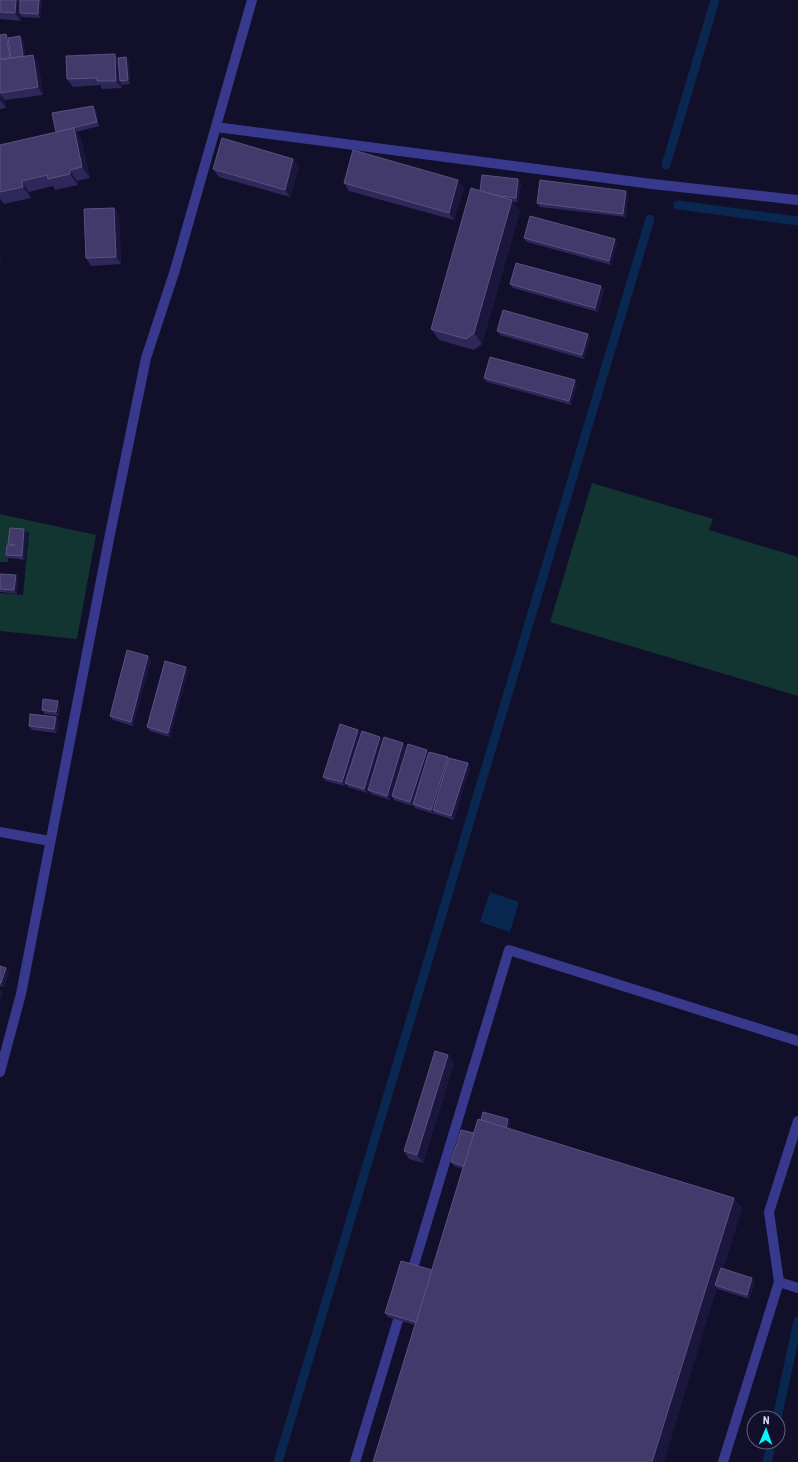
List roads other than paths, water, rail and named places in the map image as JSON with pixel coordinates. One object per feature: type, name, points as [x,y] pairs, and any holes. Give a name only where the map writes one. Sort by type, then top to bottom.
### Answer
[{"type":"street","points":[[0,1072],[21,994],[107,547],[146,358],[175,270],[252,0]]},
{"type":"street","points":[[216,126],[652,184],[798,200]]},
{"type":"street","points":[[0,832],[50,841]]},
{"type":"street","points":[[414,1268],[509,950],[798,1041]]},
{"type":"street","points":[[723,1462],[779,1282],[769,1212],[798,1121]]},
{"type":"street","points":[[779,1282],[798,1288]]},
{"type":"street","points":[[355,1462],[398,1320]]},
{"type":"water","points":[[490,892],[519,902],[510,932],[480,922]]},
{"type":"waterway","points":[[666,165],[715,0]]},
{"type":"waterway","points":[[678,205],[798,221]]},
{"type":"waterway","points":[[278,1462],[650,219]]},
{"type":"waterway","points":[[779,1410],[798,1321]]},
{"type":"waterway","points":[[767,1462],[770,1450]]}]
